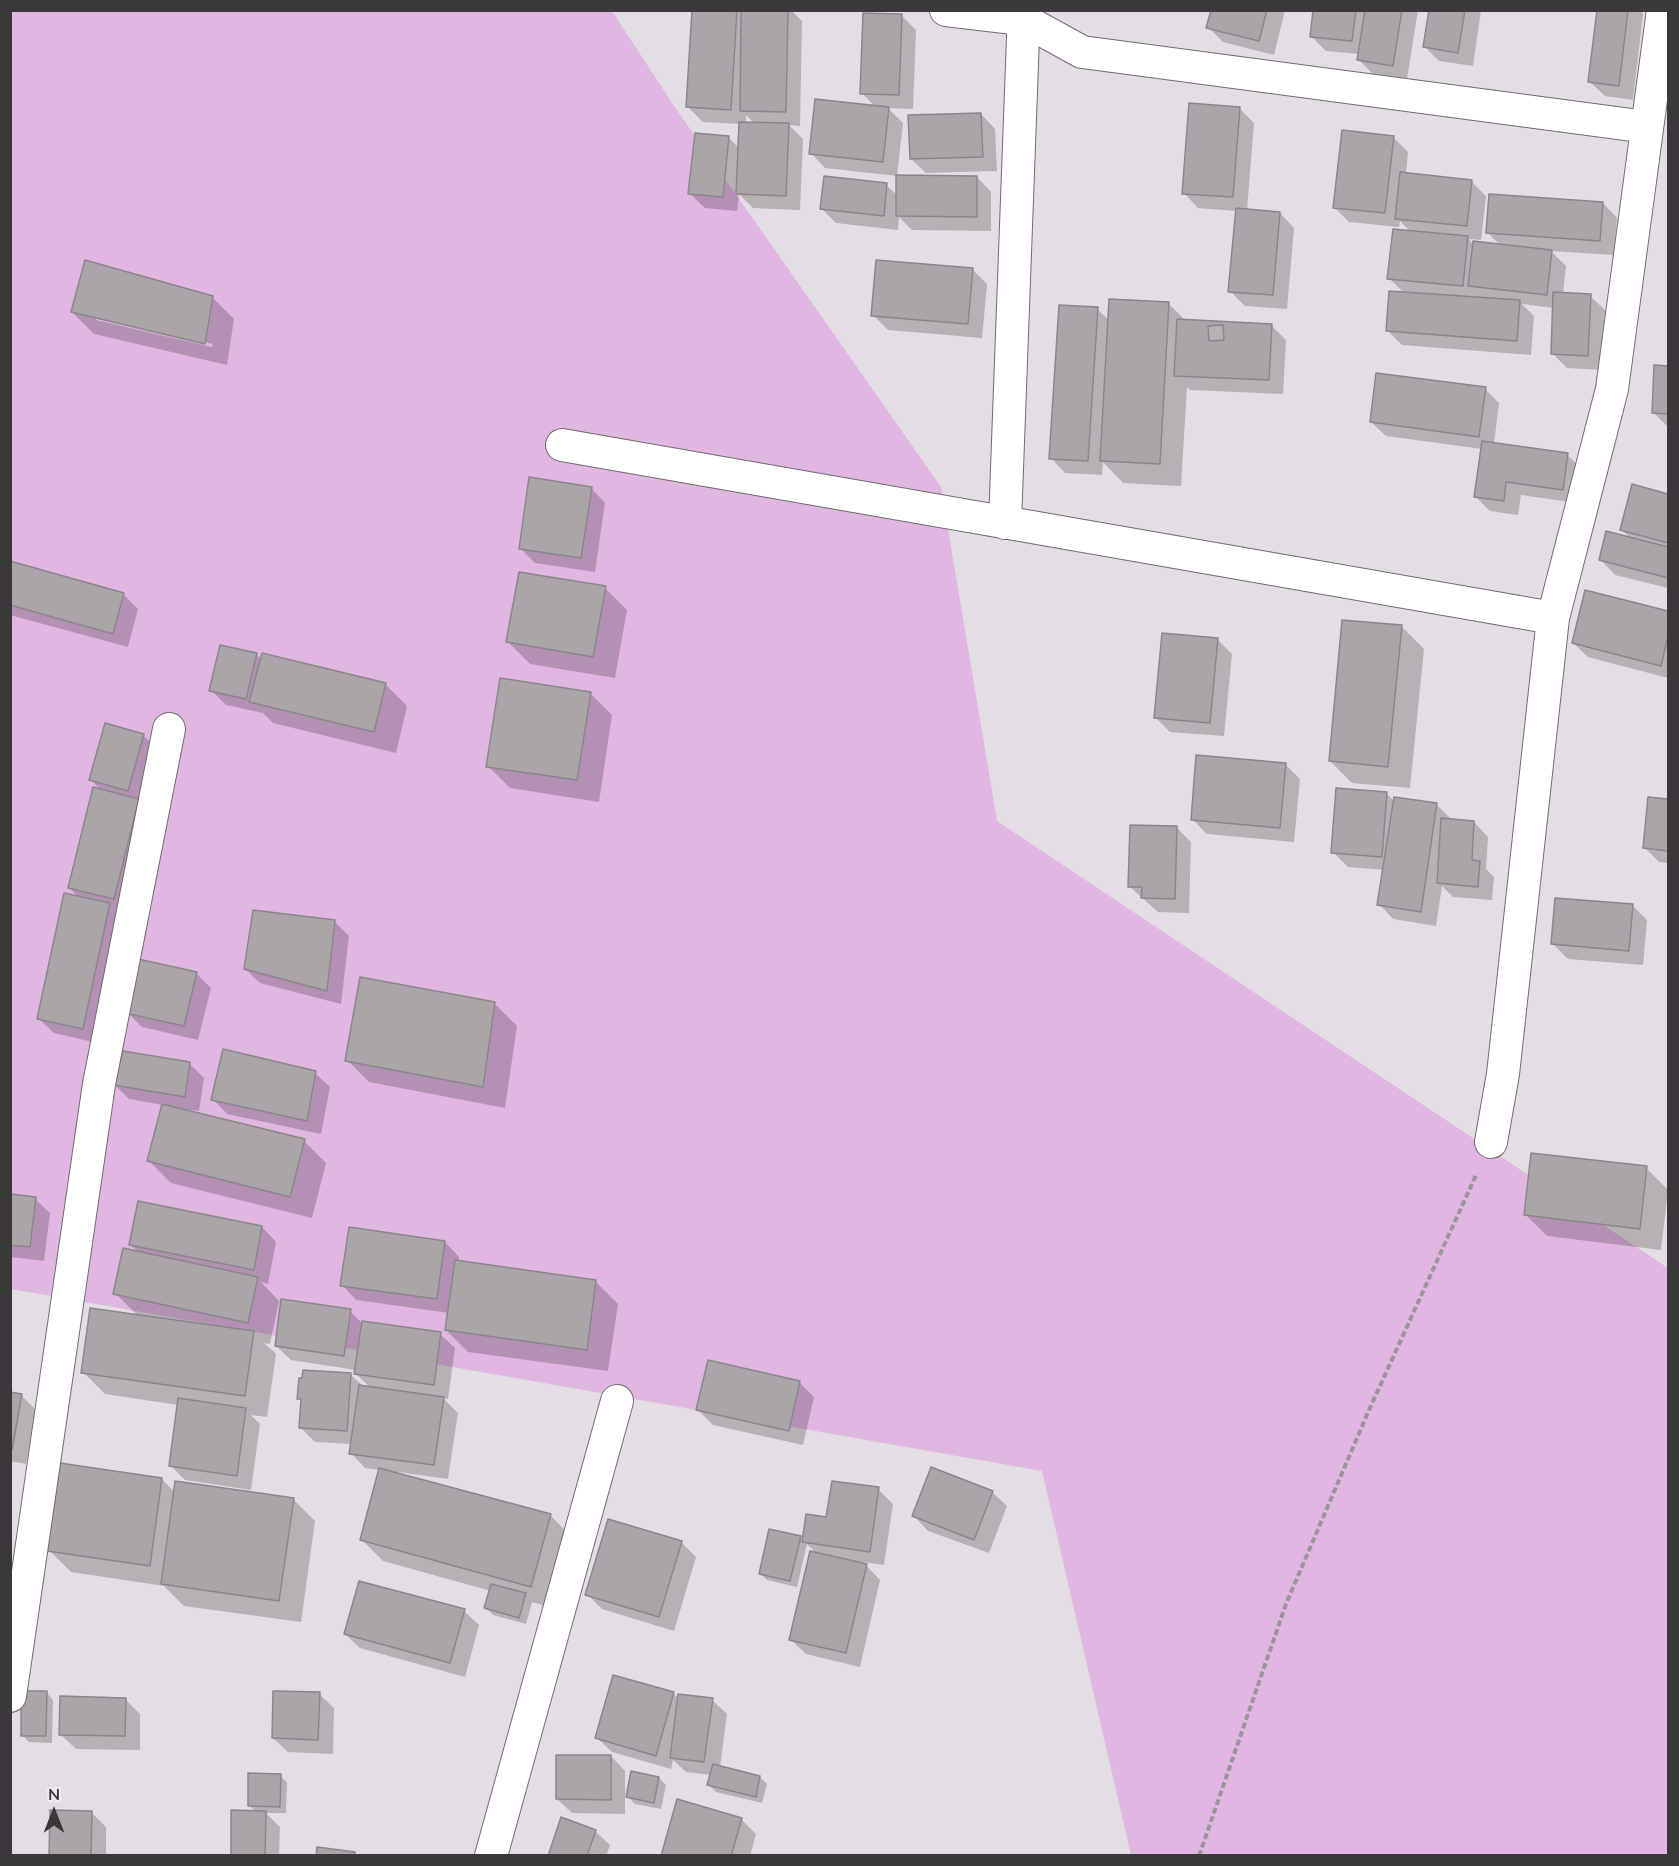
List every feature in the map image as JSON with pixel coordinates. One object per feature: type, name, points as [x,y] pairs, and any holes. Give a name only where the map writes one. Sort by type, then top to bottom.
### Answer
[{"type":"street","points":[[945,10],[1023,15],[1082,52],[1647,127]]},
{"type":"street","points":[[1491,1142],[1503,1074],[1553,618],[1612,388],[1664,10]]},
{"type":"street","points":[[1005,523],[1023,15]]},
{"type":"street","points":[[562,445],[1553,618]]},
{"type":"street","points":[[10,1696],[99,1084],[169,729]]},
{"type":"street","points":[[492,1856],[617,1401]]},
{"type":"path","points":[[1198,1856],[1286,1604],[1369,1410],[1491,1142]]},
{"type":"shaded area","points":[[10,11],[612,11],[674,106],[941,487],[997,821],[1668,1268],[1668,1855],[1131,1855],[1042,1471],[11,1289]]},
{"type":"building","points":[[692,10],[737,10],[731,110],[686,107]]},
{"type":"building","points":[[741,10],[788,10],[786,112],[740,111]]},
{"type":"building","points":[[1211,10],[1267,10],[1259,41],[1206,28]]},
{"type":"building","points":[[1313,10],[1356,10],[1352,41],[1310,37]]},
{"type":"building","points":[[1365,10],[1402,10],[1393,66],[1357,60]]},
{"type":"building","points":[[1429,10],[1465,10],[1458,53],[1423,47]]},
{"type":"building","points":[[1597,10],[1628,10],[1619,86],[1588,82]]},
{"type":"building","points":[[863,13],[902,14],[899,95],[860,94]]},
{"type":"building","points":[[815,99],[889,107],[883,162],[809,154]]},
{"type":"building","points":[[1189,103],[1240,107],[1233,197],[1182,194]]},
{"type":"building","points":[[981,113],[983,157],[910,159],[908,115]]},
{"type":"building","points":[[739,122],[789,123],[786,196],[736,194]]},
{"type":"building","points":[[1342,130],[1394,136],[1385,213],[1333,208]]},
{"type":"building","points":[[695,133],[729,136],[723,197],[688,194]]},
{"type":"building","points":[[1400,172],[1472,180],[1467,226],[1395,219]]},
{"type":"building","points":[[896,175],[977,176],[977,217],[896,216]]},
{"type":"building","points":[[824,176],[887,183],[884,216],[820,209]]},
{"type":"building","points":[[1489,194],[1603,202],[1600,241],[1486,233]]},
{"type":"building","points":[[1236,208],[1280,212],[1273,295],[1228,292]]},
{"type":"building","points":[[1393,229],[1468,236],[1463,286],[1387,279]]},
{"type":"building","points":[[1473,241],[1552,250],[1547,295],[1468,286]]},
{"type":"building","points":[[85,260],[213,296],[205,344],[71,312]]},
{"type":"building","points":[[876,260],[973,268],[968,324],[871,316]]},
{"type":"building","points":[[1389,291],[1520,300],[1517,341],[1386,331]]},
{"type":"building","points":[[1553,292],[1591,294],[1588,356],[1551,354]]},
{"type":"building","points":[[1109,299],[1169,302],[1160,464],[1100,461]]},
{"type":"building","points":[[1059,305],[1098,307],[1088,461],[1049,459]]},
{"type":"building","points":[[1177,319],[1272,324],[1269,380],[1174,376]],"holes":[[[1223,325],[1224,340],[1209,341],[1208,326]]]},
{"type":"building","points":[[1654,365],[1668,366],[1668,414],[1652,413]]},
{"type":"building","points":[[1376,373],[1486,387],[1479,437],[1370,422]]},
{"type":"building","points":[[1482,441],[1568,453],[1563,490],[1506,482],[1504,501],[1474,497]]},
{"type":"building","points":[[529,477],[592,487],[581,558],[519,549]]},
{"type":"building","points":[[1632,484],[1668,494],[1668,543],[1620,530]]},
{"type":"building","points":[[1606,531],[1668,547],[1668,578],[1599,560]]},
{"type":"building","points":[[10,561],[124,593],[113,634],[10,605]]},
{"type":"building","points":[[519,572],[606,586],[593,657],[506,642]]},
{"type":"building","points":[[1585,590],[1668,611],[1668,636],[1661,666],[1572,643]]},
{"type":"building","points":[[1342,620],[1402,625],[1388,767],[1329,761]]},
{"type":"building","points":[[1162,633],[1218,638],[1210,723],[1154,718]]},
{"type":"building","points":[[220,645],[257,653],[246,699],[209,691]]},
{"type":"building","points":[[262,653],[386,683],[374,732],[249,702]]},
{"type":"building","points":[[500,678],[591,692],[577,780],[486,767]]},
{"type":"building","points":[[105,723],[144,734],[128,791],[89,780]]},
{"type":"building","points":[[1196,755],[1286,763],[1280,828],[1191,820]]},
{"type":"building","points":[[93,787],[139,799],[114,899],[68,888]]},
{"type":"building","points":[[1336,788],[1387,792],[1382,857],[1331,853]]},
{"type":"building","points":[[1394,797],[1437,803],[1421,912],[1377,905]]},
{"type":"building","points":[[1648,797],[1668,799],[1668,851],[1643,848]]},
{"type":"building","points":[[1441,818],[1474,821],[1472,860],[1480,861],[1478,887],[1437,883]]},
{"type":"building","points":[[1130,825],[1177,826],[1175,899],[1141,898],[1142,887],[1128,887]]},
{"type":"building","points":[[64,893],[110,903],[83,1029],[37,1019]]},
{"type":"building","points":[[1555,898],[1633,904],[1629,951],[1551,944]]},
{"type":"building","points":[[253,910],[335,920],[327,991],[244,969]]},
{"type":"building","points":[[138,959],[197,972],[184,1026],[125,1013]]},
{"type":"building","points":[[360,977],[495,1002],[483,1087],[345,1061]]},
{"type":"building","points":[[223,1049],[316,1071],[307,1121],[211,1100]]},
{"type":"building","points":[[123,1051],[190,1062],[185,1097],[113,1085]]},
{"type":"building","points":[[162,1104],[305,1139],[290,1197],[147,1161]]},
{"type":"building","points":[[1531,1153],[1647,1166],[1640,1229],[1524,1215]]},
{"type":"building","points":[[10,1194],[36,1197],[30,1247],[10,1245]]},
{"type":"building","points":[[138,1201],[262,1226],[254,1270],[129,1245]]},
{"type":"building","points":[[349,1227],[445,1241],[437,1299],[340,1286]]},
{"type":"building","points":[[123,1248],[258,1277],[248,1323],[113,1294]]},
{"type":"building","points":[[455,1260],[596,1280],[587,1350],[445,1330]]},
{"type":"building","points":[[281,1299],[351,1309],[344,1356],[275,1346]]},
{"type":"building","points":[[90,1308],[254,1331],[245,1396],[81,1373]]},
{"type":"building","points":[[362,1321],[441,1332],[434,1385],[354,1374]]},
{"type":"building","points":[[708,1360],[800,1381],[789,1431],[696,1410]]},
{"type":"building","points":[[303,1370],[351,1373],[347,1431],[299,1428],[301,1399],[297,1399],[299,1378],[302,1378]]},
{"type":"building","points":[[359,1385],[444,1397],[434,1465],[349,1454]]},
{"type":"building","points":[[10,1392],[22,1394],[12,1450],[10,1450]]},
{"type":"building","points":[[178,1398],[246,1408],[237,1476],[169,1466]]},
{"type":"building","points":[[60,1463],[162,1478],[150,1566],[47,1551]]},
{"type":"building","points":[[931,1467],[993,1491],[974,1540],[912,1516]]},
{"type":"building","points":[[379,1468],[551,1514],[531,1587],[360,1540]]},
{"type":"building","points":[[175,1481],[294,1498],[279,1601],[161,1584]]},
{"type":"building","points":[[832,1481],[879,1487],[870,1552],[802,1542],[806,1514],[826,1517]]},
{"type":"building","points":[[608,1519],[682,1541],[659,1617],[585,1595]]},
{"type":"building","points":[[769,1529],[801,1536],[790,1581],[759,1574]]},
{"type":"building","points":[[810,1551],[867,1564],[846,1653],[789,1640]]},
{"type":"building","points":[[359,1581],[465,1609],[450,1663],[344,1634]]},
{"type":"building","points":[[491,1584],[526,1593],[519,1618],[484,1608]]},
{"type":"building","points":[[613,1675],[674,1692],[656,1756],[595,1738]]},
{"type":"building","points":[[21,1691],[47,1691],[46,1736],[21,1736]]},
{"type":"building","points":[[273,1691],[320,1692],[318,1740],[272,1738]]},
{"type":"building","points":[[678,1694],[713,1698],[704,1762],[670,1758]]},
{"type":"building","points":[[60,1696],[126,1698],[125,1736],[59,1735]]},
{"type":"building","points":[[556,1755],[611,1755],[611,1800],[556,1799]]},
{"type":"building","points":[[713,1764],[760,1776],[756,1797],[707,1785]]},
{"type":"building","points":[[631,1771],[659,1777],[654,1803],[626,1797]]},
{"type":"building","points":[[248,1773],[281,1774],[280,1807],[248,1806]]},
{"type":"building","points":[[677,1799],[742,1818],[731,1856],[661,1856]]},
{"type":"building","points":[[50,1810],[92,1811],[91,1856],[49,1856]]},
{"type":"building","points":[[231,1810],[266,1811],[265,1856],[231,1856]]},
{"type":"building","points":[[561,1817],[596,1830],[587,1856],[548,1856]]},
{"type":"building","points":[[317,1847],[355,1852],[355,1856],[316,1856]]}]
